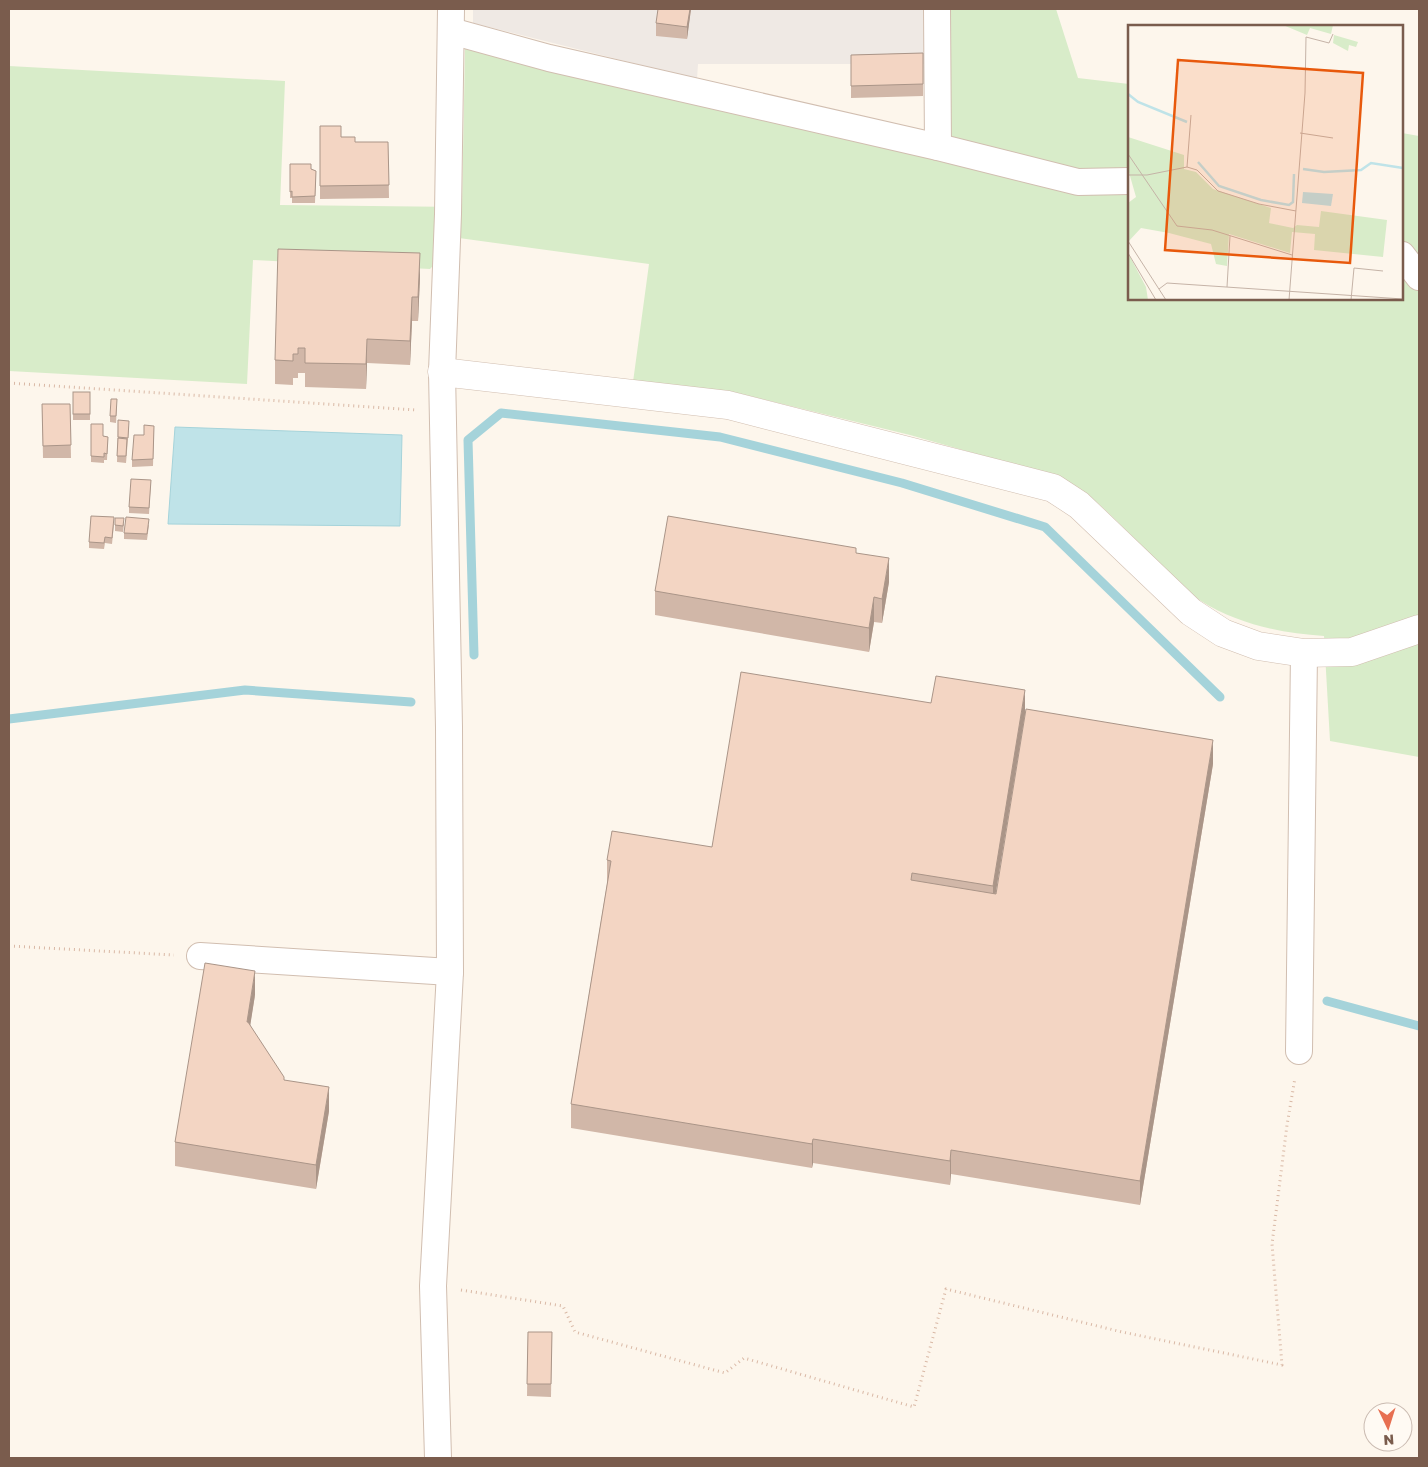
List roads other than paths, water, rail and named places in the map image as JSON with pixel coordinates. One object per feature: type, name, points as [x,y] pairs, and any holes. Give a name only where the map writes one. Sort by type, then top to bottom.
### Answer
[{"type":"street","points":[[937,9],[938,147]]},
{"type":"street","points":[[438,1458],[433,1286],[450,972],[449,727],[442,372],[448,224],[451,20],[549,58],[938,147],[1078,182],[1128,181]]},
{"type":"street","points":[[1403,256],[1419,277]]},
{"type":"street","points":[[442,372],[728,405],[1053,488],[1079,505],[1191,612],[1223,633],[1258,646],[1304,653],[1352,652],[1419,629]]},
{"type":"street","points":[[1299,1051],[1304,653]]},
{"type":"street","points":[[200,956],[450,972]]},
{"type":"water","points":[[175,427],[402,435],[400,526],[168,524]]},
{"type":"waterway","points":[[474,655],[468,440],[501,413],[720,437],[902,483],[1045,527],[1220,697]]},
{"type":"waterway","points":[[9,719],[245,690],[411,702]]},
{"type":"waterway","points":[[1327,1001],[1419,1026]]}]
